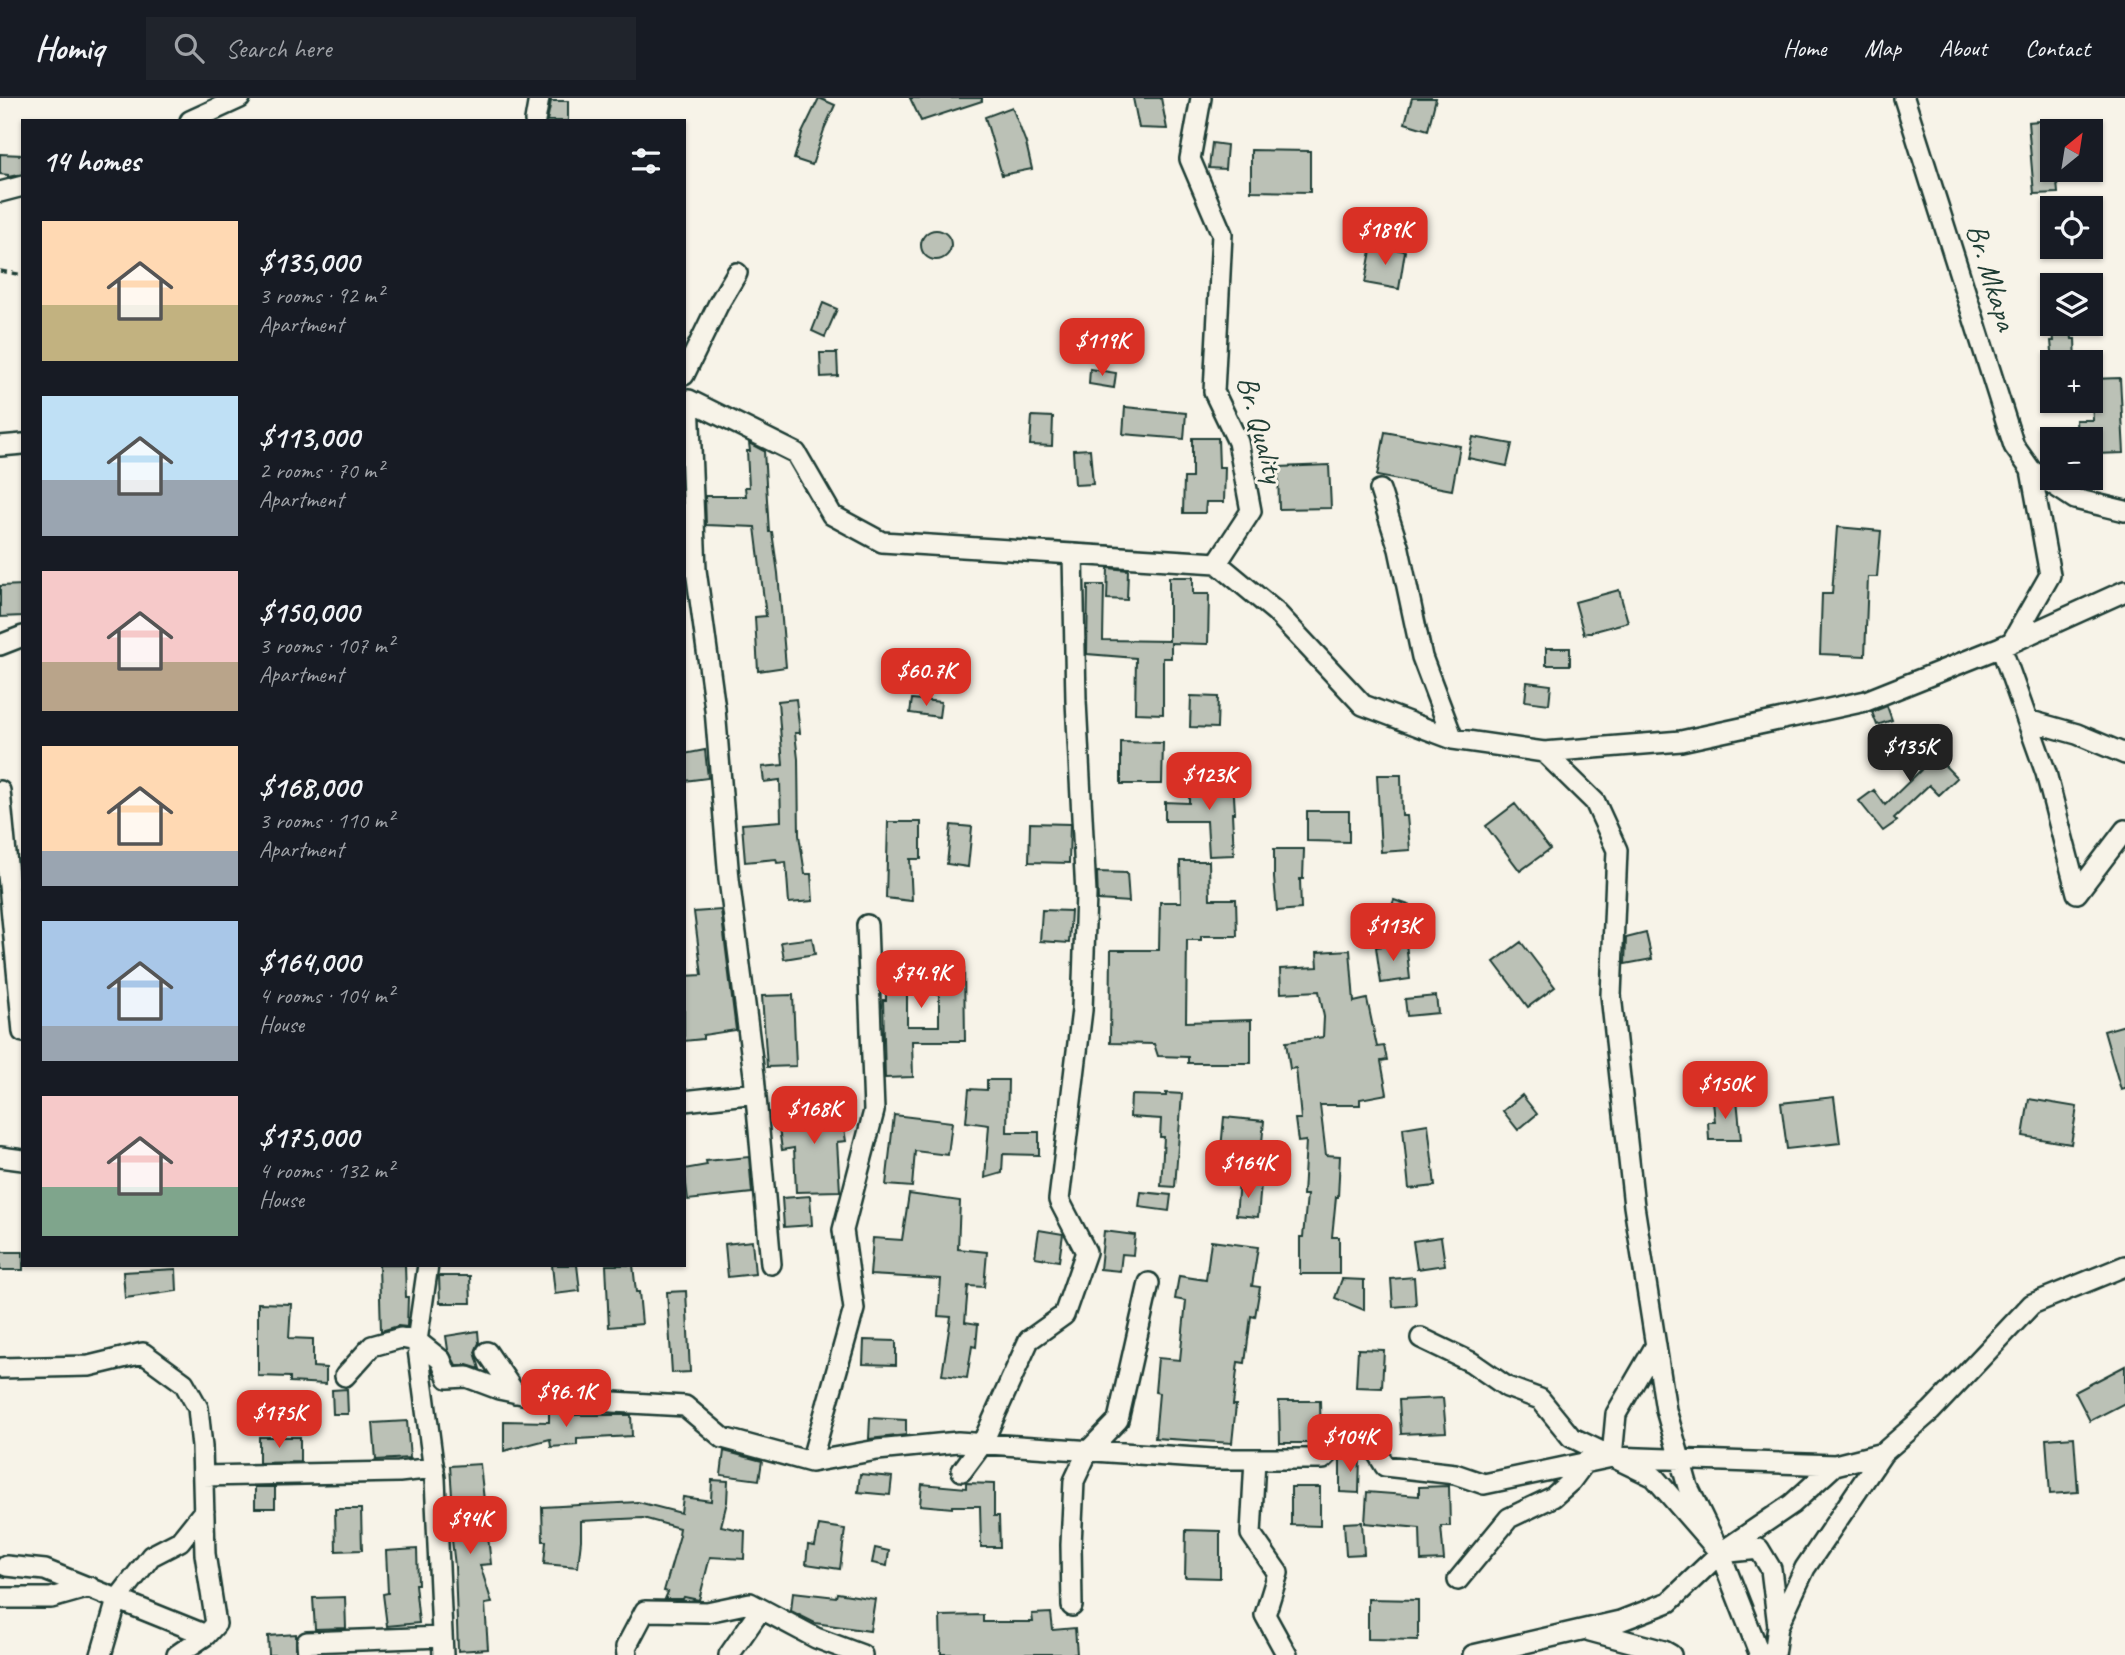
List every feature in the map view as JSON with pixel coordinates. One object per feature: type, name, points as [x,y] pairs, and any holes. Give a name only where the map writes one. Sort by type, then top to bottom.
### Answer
[{"type":"street","points":[[194,119],[240,98]]},
{"type":"street","points":[[535,119],[539,98]]},
{"type":"street","name":"Br. Quality","points":[[1200,98],[1190,159],[1222,234],[1214,392],[1238,442],[1251,511],[1217,563]]},
{"type":"street","name":"Br. Mkapa","points":[[1904,98],[2014,446],[2031,470]]},
{"type":"street","points":[[0,192],[21,187]]},
{"type":"street","points":[[686,371],[737,273]]},
{"type":"street","points":[[771,1264],[755,1093],[729,879],[715,709],[696,570],[687,400],[796,453],[832,515],[881,542],[1217,563],[1276,612],[1363,705],[1453,739],[1544,752],[1681,740],[1866,701],[2125,591]]},
{"type":"street","points":[[0,446],[21,444]]},
{"type":"street","points":[[2031,470],[2075,499],[2125,511]]},
{"type":"street","points":[[2031,470],[2050,575],[2007,643],[2027,720],[2046,773],[2077,893],[2125,830]]},
{"type":"street","points":[[1380,490],[1399,550],[1422,657],[1453,739]]},
{"type":"street","points":[[962,1471],[982,1444],[1029,1340],[1064,1315],[1086,1252],[1059,1200],[1082,1010],[1086,894],[1076,701],[1073,554]]},
{"type":"street","points":[[0,645],[21,637]]},
{"type":"street","points":[[2027,720],[2077,734],[2125,754]]},
{"type":"street","points":[[1544,752],[1595,802],[1617,850],[1611,995],[1634,1206],[1666,1410],[1688,1487],[1720,1553],[1760,1655]]},
{"type":"street","points":[[0,791],[21,1011]]},
{"type":"street","points":[[811,1462],[854,1309],[843,1230],[874,1111],[867,925]]},
{"type":"street","points":[[686,1101],[755,1093]]},
{"type":"street","points":[[0,1157],[21,1160]]},
{"type":"street","points":[[1778,1626],[1805,1568],[1883,1453],[1931,1411],[2032,1304],[2125,1266]]},
{"type":"street","points":[[308,1655],[307,1642],[442,1646],[434,1468],[417,1341],[428,1267]]},
{"type":"street","points":[[1072,1606],[1074,1481],[1088,1451],[1118,1420],[1149,1283]]},
{"type":"street","points":[[345,1376],[372,1346],[401,1338],[417,1341],[440,1360],[448,1378],[467,1377],[541,1398],[685,1406],[723,1437],[811,1462],[877,1450],[958,1442],[1212,1459],[1323,1459],[1340,1442],[1371,1443],[1385,1466],[1455,1474],[1483,1484],[1612,1457],[1835,1465],[1883,1453]]},
{"type":"street","points":[[1422,1338],[1471,1362],[1507,1387],[1540,1399],[1571,1437],[1654,1477],[1720,1553]]},
{"type":"street","points":[[1612,1457],[1616,1414],[1656,1345]]},
{"type":"street","points":[[487,1352],[516,1393]]},
{"type":"street","points":[[0,1368],[89,1366],[143,1353],[184,1383],[198,1408],[205,1554],[216,1623],[206,1635],[177,1655]]},
{"type":"street","points":[[1255,1459],[1251,1534],[1278,1573],[1265,1615],[1287,1655]]},
{"type":"street","points":[[1458,1580],[1509,1518],[1553,1497],[1571,1481],[1585,1462]]},
{"type":"street","points":[[1473,1655],[1620,1621],[1670,1602],[1720,1553],[1792,1504],[1835,1465]]},
{"type":"street","points":[[203,1476],[399,1472],[434,1468]]},
{"type":"street","points":[[101,1655],[117,1600],[151,1556],[180,1541],[204,1511]]},
{"type":"street","points":[[1720,1553],[1759,1549],[1771,1569],[1778,1626],[1774,1655]]},
{"type":"street","points":[[6,1566],[46,1570],[206,1635]]},
{"type":"street","points":[[0,1598],[51,1598],[90,1587]]},
{"type":"street","points":[[627,1655],[626,1647],[645,1611],[707,1612],[750,1604],[816,1638],[862,1655]]},
{"type":"street","points":[[729,1655],[761,1609]]},
{"type":"street","points":[[1585,1629],[1671,1655]]},
{"type":"path","points":[[0,271],[21,275]]},
{"type":"building","points":[[819,98],[835,105],[812,165],[794,159],[802,133]]},
{"type":"building","points":[[910,98],[982,98],[982,101],[921,121]]},
{"type":"building","points":[[1133,98],[1161,98],[1167,129],[1139,128]]},
{"type":"building","points":[[1412,98],[1436,98],[1428,130],[1405,123]]},
{"type":"building","points":[[551,101],[568,101],[568,119],[547,119]]},
{"type":"building","points":[[1012,107],[1026,143],[1032,169],[1002,175],[985,117]]},
{"type":"building","points":[[2040,121],[2040,182],[2057,182],[2058,193],[2034,194],[2028,122]]},
{"type":"building","points":[[1212,143],[1227,145],[1225,169],[1209,168]]},
{"type":"building","points":[[1251,150],[1310,151],[1310,192],[1251,191]]},
{"type":"building","points":[[0,154],[21,155],[21,174],[8,177],[0,174]]},
{"type":"building","points":[[936,230],[947,234],[951,245],[947,256],[936,260],[925,256],[921,245],[925,234]]},
{"type":"building","points":[[1372,245],[1405,251],[1399,289],[1365,283]]},
{"type":"building","points":[[823,303],[837,309],[825,337],[812,331]]},
{"type":"building","points":[[2053,336],[2072,336],[2075,339],[2075,350],[2052,350],[2051,341],[2054,341]]},
{"type":"building","points":[[820,353],[837,353],[838,376],[821,377]]},
{"type":"building","points":[[1090,369],[1116,373],[1114,388],[1089,384]]},
{"type":"building","points":[[2120,378],[2124,453],[2103,454],[2103,427],[2076,427],[2076,420],[2093,420],[2093,413],[2103,413],[2103,379]]},
{"type":"building","points":[[1125,407],[1186,413],[1184,439],[1123,434]]},
{"type":"building","points":[[1032,416],[1053,417],[1052,446],[1030,445]]},
{"type":"building","points":[[1385,432],[1460,446],[1452,490],[1377,476]]},
{"type":"building","points":[[1473,437],[1512,444],[1507,466],[1468,458]]},
{"type":"building","points":[[1192,438],[1218,438],[1219,467],[1225,467],[1224,502],[1206,502],[1205,513],[1183,513],[1184,478],[1192,478]]},
{"type":"building","points":[[749,443],[764,451],[769,532],[772,532],[778,573],[786,667],[758,671],[755,617],[766,616],[755,527],[706,525],[705,496],[746,496],[745,487],[749,487]]},
{"type":"building","points":[[1090,449],[1093,484],[1075,485],[1073,450]]},
{"type":"building","points":[[1329,465],[1331,508],[1279,509],[1278,467]]},
{"type":"building","points":[[1837,527],[1881,531],[1877,577],[1868,577],[1865,656],[1820,654],[1822,594],[1832,594]]},
{"type":"building","points":[[1108,568],[1128,570],[1127,600],[1107,599]]},
{"type":"building","points":[[1169,577],[1193,577],[1193,594],[1209,594],[1208,644],[1171,643],[1171,658],[1163,658],[1163,714],[1135,713],[1136,658],[1087,654],[1088,585],[1104,585],[1103,640],[1169,641]]},
{"type":"building","points":[[21,585],[21,616],[0,617],[0,586]]},
{"type":"building","points":[[1619,590],[1628,622],[1584,634],[1575,602]]},
{"type":"building","points":[[1546,648],[1570,648],[1570,665],[1546,665]]},
{"type":"building","points":[[1527,682],[1551,685],[1549,704],[1525,701]]},
{"type":"building","points":[[1191,696],[1218,697],[1217,728],[1190,727]]},
{"type":"building","points":[[796,699],[800,733],[795,733],[799,835],[805,874],[811,874],[813,901],[789,903],[786,862],[777,863],[776,859],[745,862],[742,824],[781,821],[780,780],[764,782],[762,767],[783,765],[778,701]]},
{"type":"building","points":[[912,699],[941,702],[939,717],[910,713]]},
{"type":"building","points":[[1887,706],[1892,720],[1877,725],[1872,712]]},
{"type":"building","points":[[1915,735],[1957,778],[1939,795],[1929,785],[1894,818],[1897,821],[1883,831],[1859,801],[1874,790],[1885,805],[1921,770],[1900,749]]},
{"type":"building","points":[[1121,742],[1163,743],[1162,784],[1121,784]]},
{"type":"building","points":[[705,750],[708,778],[686,781],[686,754]]},
{"type":"building","points":[[1377,775],[1401,775],[1402,816],[1407,816],[1410,850],[1381,852]]},
{"type":"building","points":[[1189,776],[1207,777],[1207,781],[1233,779],[1234,855],[1209,856],[1207,821],[1165,821],[1165,802],[1189,803]]},
{"type":"building","points":[[1515,804],[1550,849],[1520,871],[1486,826]]},
{"type":"building","points":[[1307,811],[1349,811],[1349,842],[1307,841]]},
{"type":"building","points":[[888,822],[921,822],[921,859],[910,859],[912,901],[886,898]]},
{"type":"building","points":[[1030,823],[1070,824],[1069,863],[1029,862]]},
{"type":"building","points":[[951,825],[972,827],[968,867],[947,864]]},
{"type":"building","points":[[1274,849],[1304,849],[1303,879],[1300,879],[1301,909],[1277,911]]},
{"type":"building","points":[[1180,861],[1209,861],[1210,899],[1236,899],[1237,936],[1201,936],[1201,940],[1187,940],[1186,1022],[1251,1020],[1251,1063],[1188,1063],[1188,1057],[1158,1056],[1154,1044],[1110,1043],[1111,950],[1159,950],[1160,902],[1181,902]]},
{"type":"building","points":[[1097,872],[1127,873],[1129,902],[1098,900]]},
{"type":"building","points":[[1394,900],[1415,907],[1406,932],[1385,924]]},
{"type":"building","points":[[721,910],[736,1030],[686,1041],[686,976],[702,975],[694,912]]},
{"type":"building","points":[[1042,910],[1071,911],[1069,943],[1040,941]]},
{"type":"building","points":[[1646,933],[1652,959],[1625,964],[1626,938]]},
{"type":"building","points":[[812,938],[815,954],[784,959],[781,942]]},
{"type":"building","points":[[1521,942],[1555,987],[1528,1007],[1494,962]]},
{"type":"building","points":[[1406,943],[1410,979],[1381,983],[1376,947]]},
{"type":"building","points":[[1350,950],[1354,1002],[1367,999],[1377,1047],[1384,1046],[1387,1060],[1381,1061],[1387,1094],[1360,1099],[1360,1105],[1320,1105],[1326,1155],[1340,1156],[1332,1237],[1339,1237],[1339,1274],[1300,1274],[1300,1237],[1303,1237],[1307,1195],[1303,1195],[1306,1141],[1298,1142],[1295,1119],[1301,1119],[1296,1068],[1290,1069],[1286,1042],[1323,1037],[1324,1017],[1319,991],[1281,993],[1280,969],[1318,967],[1317,952]]},
{"type":"building","points":[[886,961],[964,963],[965,1041],[912,1041],[913,1077],[885,1078],[883,1000],[886,1000]],"holes":[[[907,994],[939,994],[939,1026],[907,1026]]]},
{"type":"building","points":[[793,995],[796,1066],[767,1067],[762,996]]},
{"type":"building","points":[[1436,996],[1438,1013],[1407,1016],[1405,999]]},
{"type":"building","points":[[2125,1025],[2125,1089],[2121,1090],[2104,1031]]},
{"type":"building","points":[[1721,1066],[1723,1087],[1706,1089],[1704,1067]]},
{"type":"building","points":[[987,1080],[1008,1080],[1007,1132],[1039,1132],[1039,1155],[1003,1154],[1002,1173],[985,1178],[989,1125],[966,1122],[969,1089],[987,1090]]},
{"type":"building","points":[[1166,1093],[1182,1094],[1175,1187],[1161,1186],[1164,1137],[1160,1137],[1161,1119],[1130,1117],[1131,1095],[1166,1096]]},
{"type":"building","points":[[1522,1095],[1537,1114],[1518,1130],[1503,1111]]},
{"type":"building","points":[[1834,1097],[1840,1143],[1787,1149],[1781,1103]]},
{"type":"building","points":[[1737,1099],[1741,1140],[1709,1140],[1708,1122],[1715,1122],[1713,1101]]},
{"type":"building","points":[[2029,1099],[2077,1107],[2071,1144],[2023,1136]]},
{"type":"building","points":[[840,1104],[846,1141],[837,1142],[840,1191],[796,1192],[794,1148],[782,1150],[777,1113]]},
{"type":"building","points":[[894,1115],[952,1122],[948,1155],[915,1151],[912,1187],[886,1185]]},
{"type":"building","points":[[1224,1117],[1264,1121],[1261,1153],[1221,1149]]},
{"type":"building","points":[[1428,1124],[1435,1186],[1409,1189],[1403,1128]]},
{"type":"building","points":[[749,1157],[752,1193],[688,1200],[686,1169],[707,1165],[706,1161]]},
{"type":"building","points":[[1239,1182],[1261,1184],[1258,1217],[1236,1215]]},
{"type":"building","points":[[1141,1192],[1171,1195],[1169,1211],[1139,1207]]},
{"type":"building","points":[[909,1194],[960,1201],[958,1249],[987,1252],[984,1287],[968,1286],[965,1322],[978,1324],[976,1347],[972,1346],[967,1378],[942,1375],[951,1317],[938,1316],[941,1279],[870,1275],[873,1238],[902,1240]]},
{"type":"building","points":[[810,1196],[812,1225],[784,1227],[782,1198]]},
{"type":"building","points":[[1039,1230],[1063,1234],[1059,1261],[1035,1257]]},
{"type":"building","points":[[1104,1231],[1135,1235],[1133,1255],[1122,1254],[1120,1271],[1100,1269]]},
{"type":"building","points":[[1441,1237],[1445,1265],[1417,1269],[1413,1241]]},
{"type":"building","points":[[752,1241],[755,1274],[728,1277],[725,1244]]},
{"type":"building","points":[[1211,1241],[1258,1247],[1252,1286],[1260,1287],[1255,1317],[1251,1316],[1245,1363],[1238,1362],[1232,1443],[1155,1438],[1159,1393],[1155,1392],[1158,1358],[1180,1360],[1186,1301],[1175,1299],[1179,1276],[1206,1280]]},
{"type":"building","points":[[0,1252],[21,1252],[23,1270],[0,1270]]},
{"type":"building","points":[[379,1267],[405,1267],[407,1327],[398,1326],[381,1331]]},
{"type":"building","points":[[552,1267],[577,1267],[580,1291],[555,1294]]},
{"type":"building","points":[[606,1267],[633,1267],[642,1324],[609,1327]]},
{"type":"building","points":[[176,1269],[177,1291],[125,1298],[123,1272]]},
{"type":"building","points":[[439,1276],[470,1276],[471,1303],[440,1303]]},
{"type":"building","points":[[1414,1277],[1416,1305],[1393,1307],[1391,1279]]},
{"type":"building","points":[[1342,1279],[1364,1280],[1364,1310],[1335,1298]]},
{"type":"building","points":[[686,1291],[690,1372],[672,1373],[667,1292]]},
{"type":"building","points":[[258,1303],[291,1304],[289,1338],[313,1339],[313,1367],[326,1368],[326,1384],[290,1382],[290,1377],[258,1376]]},
{"type":"building","points":[[478,1331],[479,1343],[475,1352],[480,1369],[456,1365],[448,1350],[446,1336]]},
{"type":"building","points":[[864,1340],[896,1341],[896,1365],[863,1364]]},
{"type":"building","points":[[1358,1349],[1384,1350],[1382,1388],[1356,1387]]},
{"type":"building","points":[[2125,1366],[2125,1403],[2090,1421],[2075,1392]]},
{"type":"building","points":[[347,1389],[348,1414],[333,1414],[332,1390]]},
{"type":"building","points":[[1443,1398],[1446,1432],[1401,1434],[1399,1400]]},
{"type":"building","points":[[1279,1401],[1320,1401],[1321,1443],[1280,1443]]},
{"type":"building","points":[[549,1411],[575,1412],[575,1415],[631,1415],[632,1436],[577,1439],[577,1445],[551,1447],[550,1439],[504,1451],[504,1421],[549,1422]]},
{"type":"building","points":[[870,1418],[906,1420],[906,1435],[869,1439]]},
{"type":"building","points":[[407,1421],[410,1458],[376,1460],[373,1423]]},
{"type":"building","points":[[259,1437],[300,1437],[300,1462],[259,1463]]},
{"type":"building","points":[[2074,1437],[2078,1492],[2050,1494],[2046,1439]]},
{"type":"building","points":[[724,1451],[762,1461],[759,1480],[721,1475]]},
{"type":"building","points":[[1345,1454],[1360,1455],[1359,1493],[1340,1492],[1340,1459]]},
{"type":"building","points":[[480,1464],[491,1564],[480,1565],[492,1603],[485,1604],[488,1649],[458,1651],[455,1566],[449,1514],[449,1510],[453,1510],[450,1466]]},
{"type":"building","points":[[860,1474],[892,1477],[890,1495],[858,1492]]},
{"type":"building","points":[[712,1480],[728,1481],[727,1502],[721,1526],[745,1531],[744,1559],[710,1557],[699,1600],[684,1597],[665,1599],[668,1592],[664,1591],[680,1535],[679,1528],[643,1518],[581,1521],[578,1567],[544,1564],[546,1541],[543,1541],[542,1507],[638,1502],[681,1513],[683,1497],[711,1501]]},
{"type":"building","points":[[966,1483],[994,1484],[994,1516],[999,1516],[1000,1547],[981,1547],[980,1506],[952,1508],[920,1505],[922,1484],[966,1488]]},
{"type":"building","points":[[1449,1486],[1450,1526],[1441,1526],[1444,1560],[1421,1561],[1420,1528],[1365,1523],[1367,1492],[1419,1496],[1419,1487]]},
{"type":"building","points":[[255,1487],[275,1487],[275,1508],[255,1508]]},
{"type":"building","points":[[1291,1487],[1320,1487],[1320,1526],[1291,1525]]},
{"type":"building","points":[[335,1509],[361,1509],[362,1550],[336,1551]]},
{"type":"building","points":[[1362,1522],[1364,1554],[1346,1555],[1344,1523]]},
{"type":"building","points":[[819,1525],[845,1529],[840,1569],[806,1564],[808,1545],[815,1546]]},
{"type":"building","points":[[1186,1530],[1220,1531],[1220,1578],[1185,1577]]},
{"type":"building","points":[[875,1548],[889,1551],[887,1566],[872,1563]]},
{"type":"building","points":[[417,1549],[418,1584],[415,1584],[419,1623],[387,1626],[383,1594],[388,1593],[386,1551]]},
{"type":"building","points":[[793,1592],[836,1597],[837,1593],[875,1599],[870,1631],[815,1623],[791,1611]]},
{"type":"building","points":[[345,1597],[346,1628],[315,1629],[313,1598]]},
{"type":"building","points":[[1368,1599],[1418,1600],[1418,1640],[1368,1639]]},
{"type":"building","points":[[1051,1613],[1053,1630],[1075,1628],[1077,1654],[941,1654],[940,1616],[983,1615],[983,1622],[1033,1622],[1032,1614]]},
{"type":"building","points":[[296,1634],[296,1655],[269,1655],[268,1636]]}]
